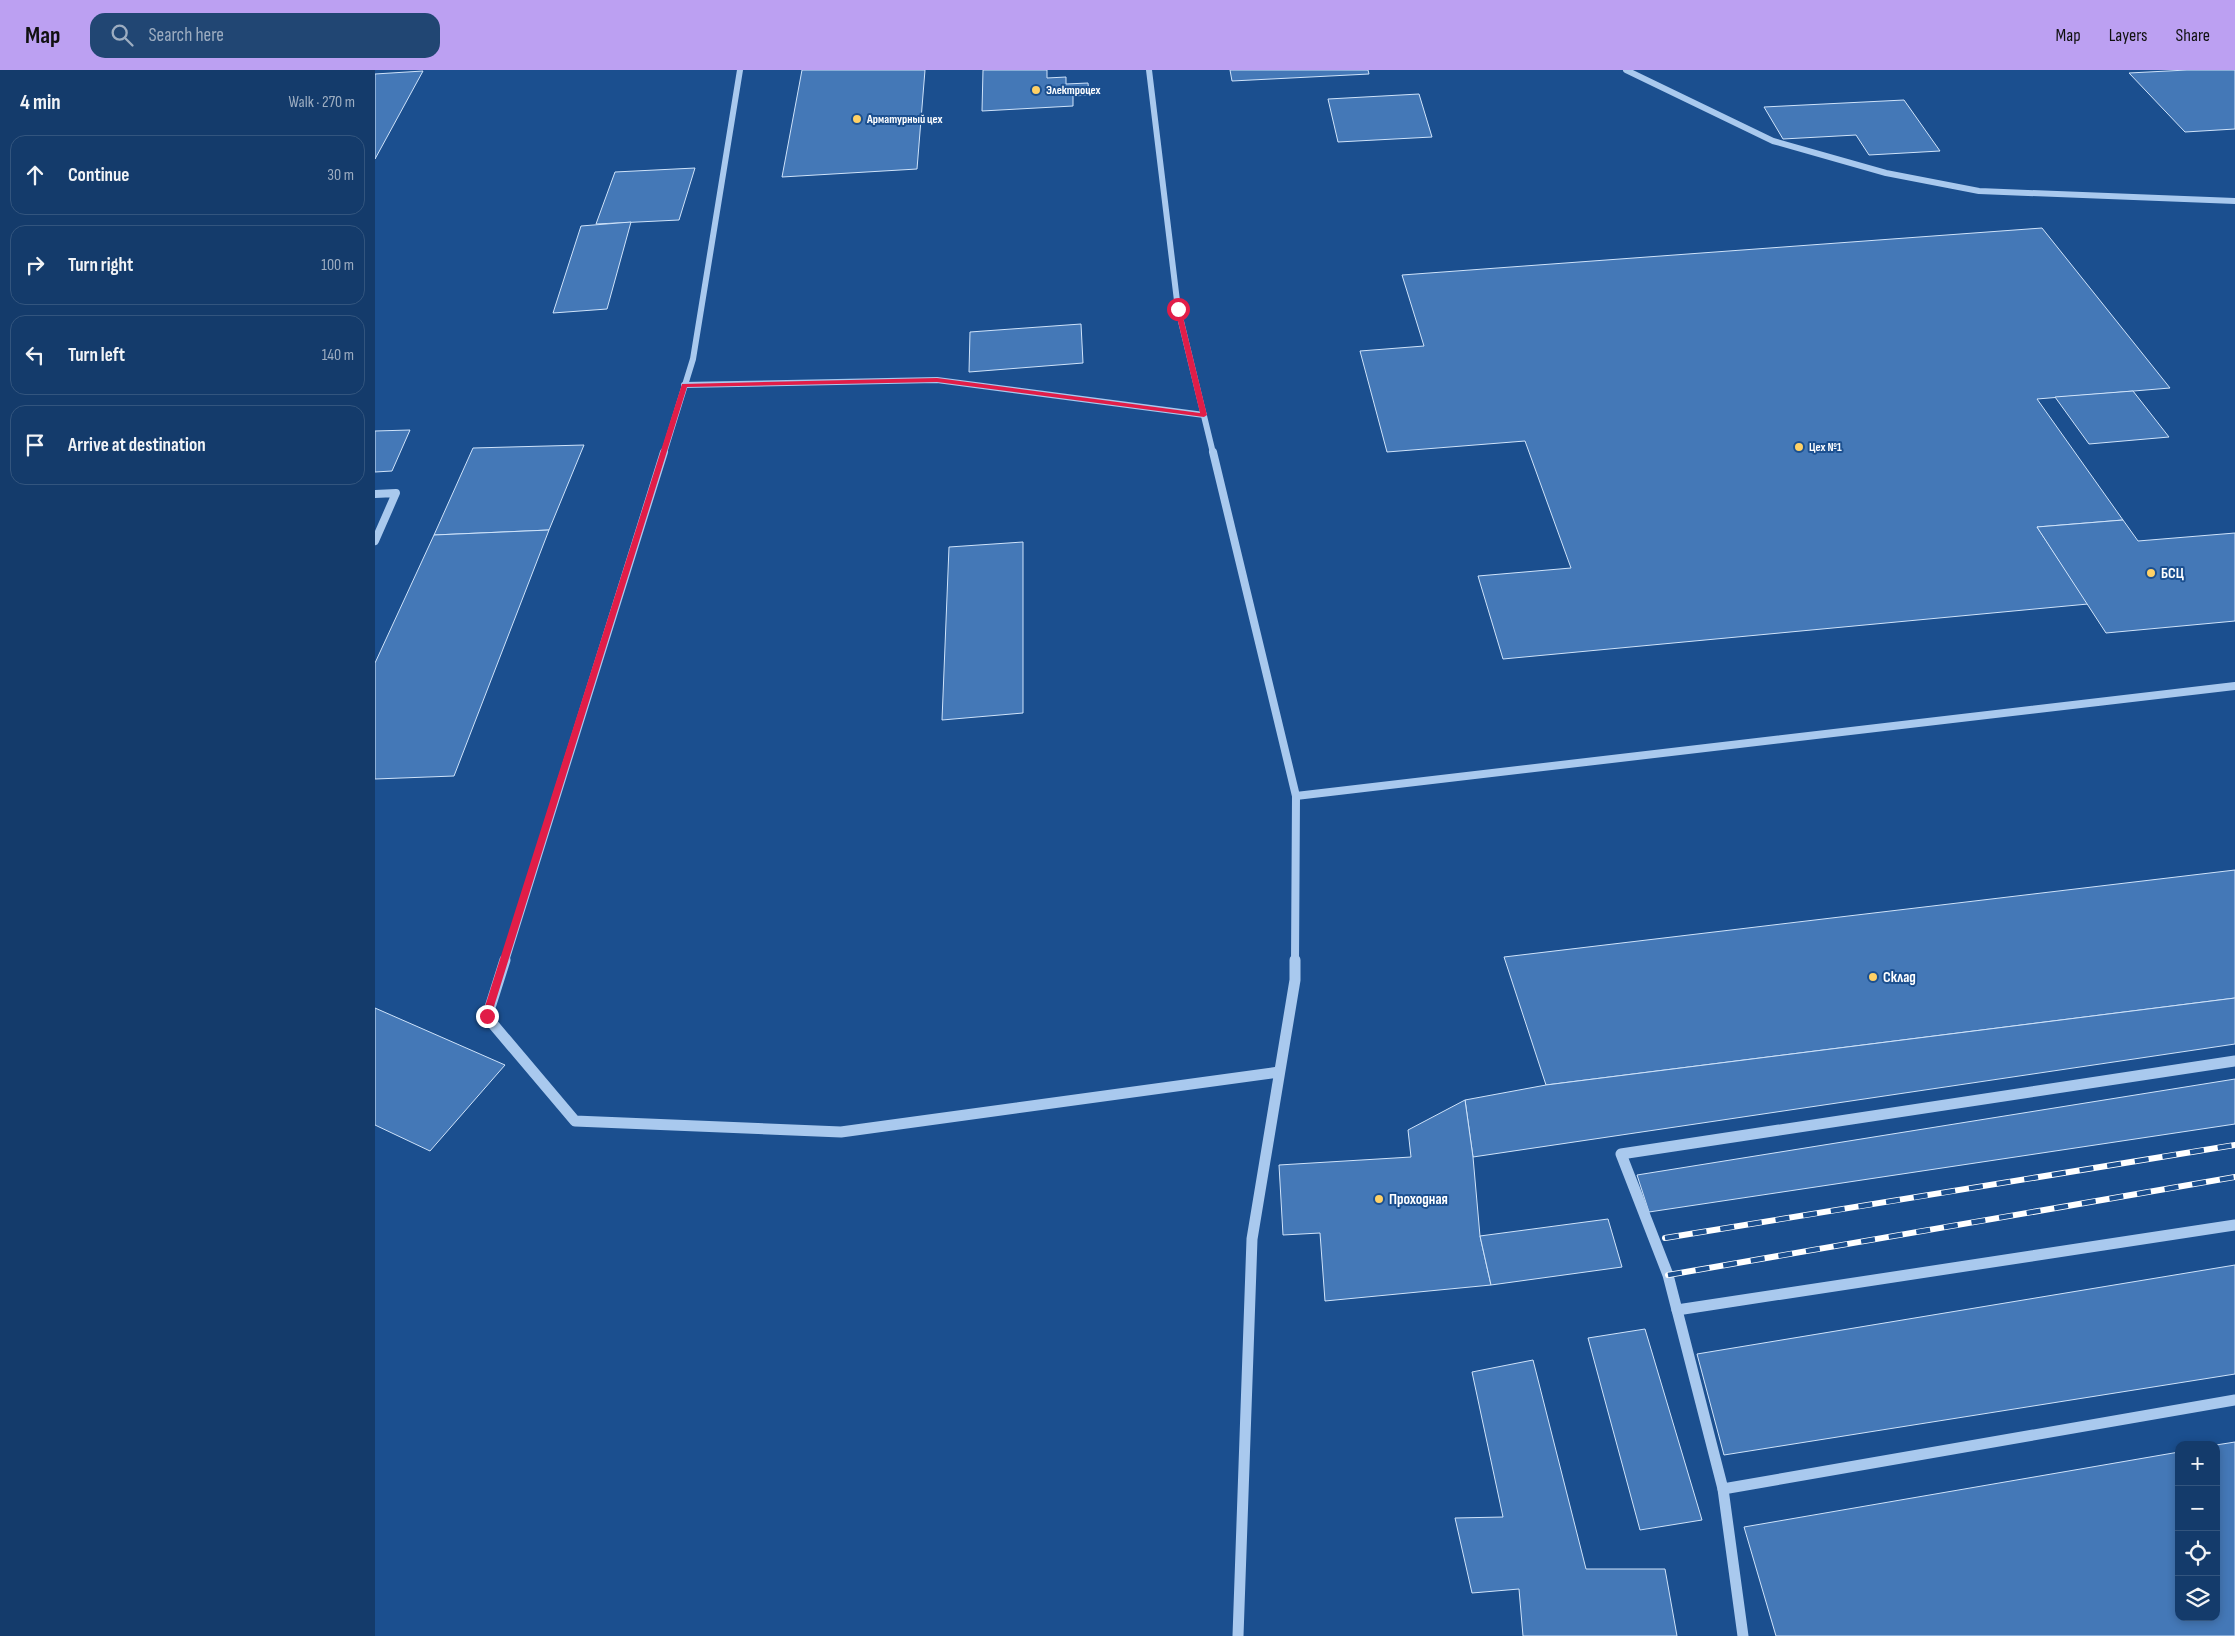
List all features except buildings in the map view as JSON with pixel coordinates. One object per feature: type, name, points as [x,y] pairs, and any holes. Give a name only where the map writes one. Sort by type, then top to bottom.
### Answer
[{"type":"lane","points":[[740,70],[693,359],[487,1016],[575,1120],[841,1132],[1279,1072]]},
{"type":"lane","points":[[1149,70],[1178,309],[1296,796],[1295,980],[1252,1239],[1238,1636]]},
{"type":"lane","points":[[1626,70],[1653,81],[1773,141],[1886,173],[1979,191],[2235,201]]},
{"type":"lane","points":[[685,385],[937,380],[1204,415]]},
{"type":"lane","points":[[375,494],[397,493],[375,540]]},
{"type":"lane","points":[[1296,796],[2235,686]]},
{"type":"lane","points":[[1743,1636],[1723,1489],[1668,1275],[1621,1154],[2235,1061]]},
{"type":"lane","points":[[1677,1310],[2235,1225]]},
{"type":"lane","points":[[1723,1489],[2235,1400]]},
{"type":"railway","points":[[1665,1238],[2235,1145]]},
{"type":"railway","points":[[1668,1275],[2235,1177]]},
{"type":"place","name":"Электроцех","points":[[1036,90]]},
{"type":"place","name":"Арматурный цех","points":[[857,119]]},
{"type":"place","name":"Цех №1","points":[[1799,447]]},
{"type":"place","name":"БСЦ","points":[[2151,573]]},
{"type":"place","name":"Склад","points":[[1873,977]]},
{"type":"place","name":"Проходная","points":[[1379,1199]]},
{"type":"route","points":[[487,1016],[685,385],[937,380],[1204,415],[1178,309]]}]
